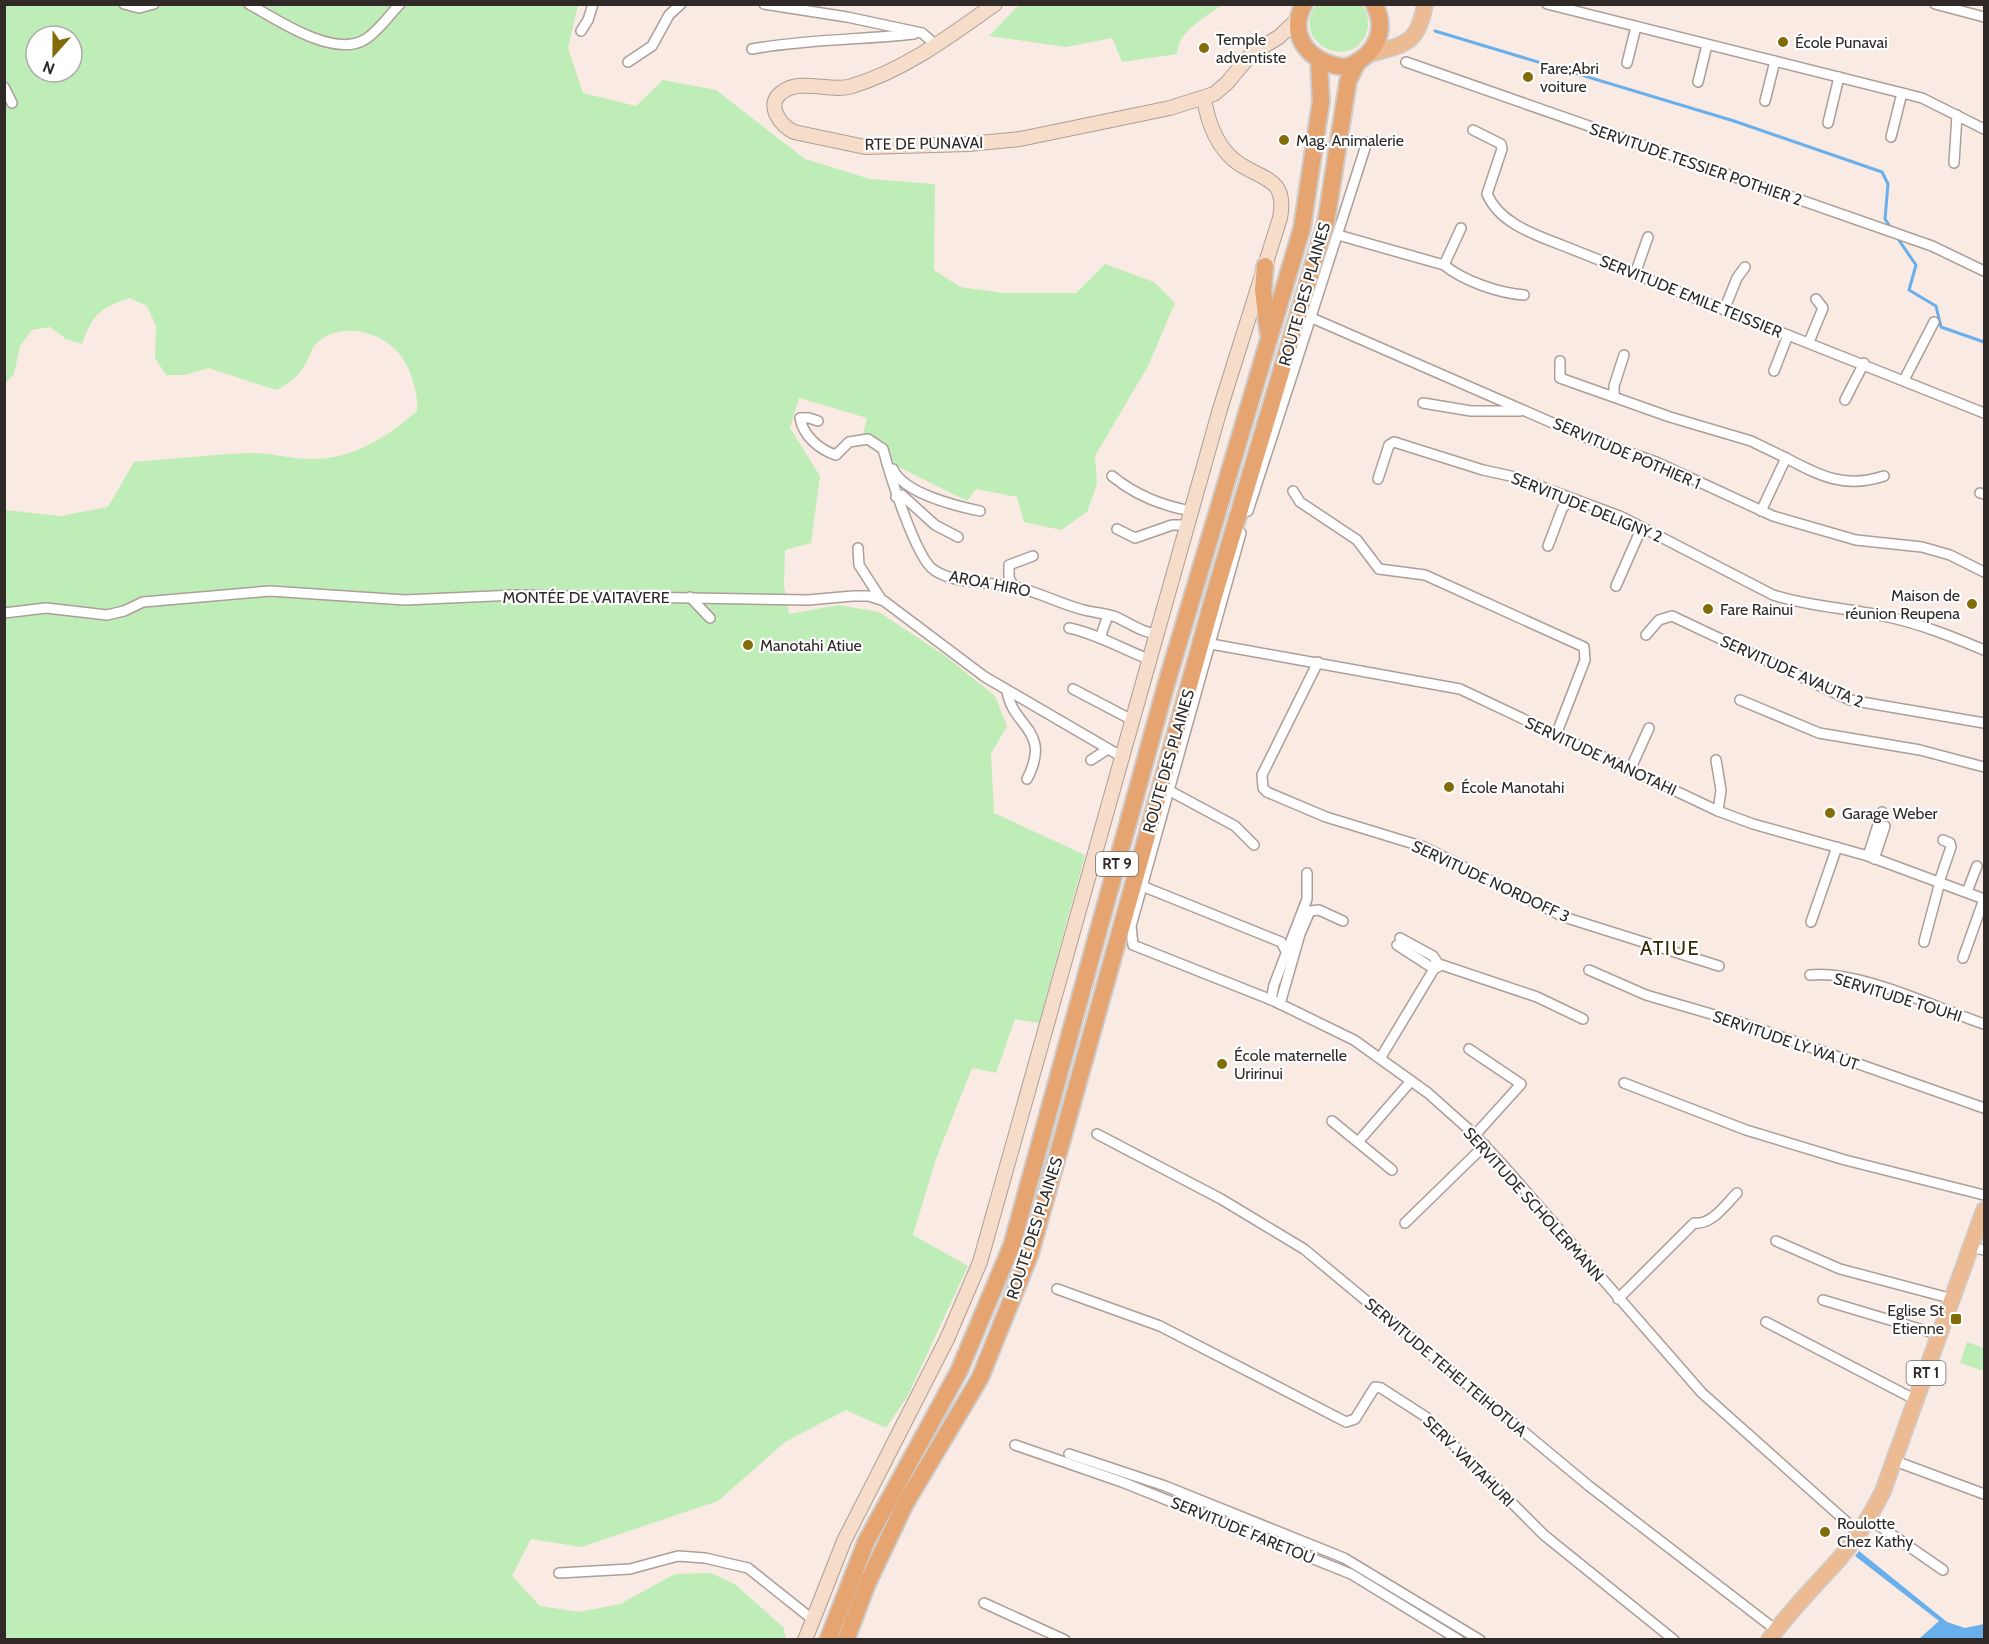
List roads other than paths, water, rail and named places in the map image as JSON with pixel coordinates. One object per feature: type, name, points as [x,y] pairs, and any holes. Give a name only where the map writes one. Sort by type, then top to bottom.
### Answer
[{"type":"highway","points":[[1374,4],[1380,30]]},
{"type":"highway","points":[[1301,11],[1301,42],[1319,61],[1338,67],[1363,58]]},
{"type":"highway","name":"RT 9","points":[[1363,58],[1380,30]]},
{"type":"highway","name":"ROUTE DES PLAINES","points":[[846,1640],[867,1584],[905,1504],[980,1378],[1030,1254],[1211,608],[1326,222],[1348,81],[1363,58]]},
{"type":"highway","name":"ROUTE DES PLAINES","points":[[828,1640],[866,1542],[959,1371],[1012,1245],[1166,685],[1304,216],[1321,101],[1319,61]]},
{"type":"highway","points":[[1264,266],[1263,290],[1269,338]]},
{"type":"main road","name":"RTE DE PUNAVAI","points":[[995,4],[900,67],[849,87],[788,88],[779,93],[775,101],[776,112],[784,127],[794,132],[865,147],[932,146],[1020,139],[1204,99],[1227,83],[1252,53],[1280,37],[1301,11]]},
{"type":"main road","points":[[1363,58],[1410,40],[1417,35],[1425,4]]},
{"type":"main road","points":[[1380,30],[1397,44]]},
{"type":"main road","points":[[1280,37],[1301,42]]},
{"type":"main road","points":[[805,1640],[844,1541],[947,1339],[980,1262],[1124,758],[1189,518],[1283,200],[1274,183],[1235,161],[1223,148],[1210,126],[1204,99]]},
{"type":"main road","name":"RT 1","points":[[1773,1635],[1859,1533],[1868,1518],[1894,1461],[1953,1299],[1978,1248],[1984,1210]]},
{"type":"street","points":[[124,4],[139,8],[154,4]]},
{"type":"street","points":[[249,4],[321,41],[343,45],[364,40],[400,4]]},
{"type":"street","points":[[581,31],[588,20],[593,4]]},
{"type":"street","points":[[628,62],[652,46],[669,15],[681,4]]},
{"type":"street","points":[[764,4],[847,17],[922,33],[936,45]]},
{"type":"street","points":[[1547,4],[1922,98],[1984,129]]},
{"type":"street","points":[[1935,4],[1984,16]]},
{"type":"street","points":[[1627,63],[1636,27]]},
{"type":"street","points":[[752,49],[805,40],[861,40],[922,33]]},
{"type":"street","points":[[1698,82],[1707,45]]},
{"type":"street","points":[[1765,101],[1775,61]]},
{"type":"street","name":"SERVITUDE TESSIER POTHIER 2","points":[[1406,62],[1932,246],[1984,271]]},
{"type":"street","points":[[1828,123],[1839,77]]},
{"type":"street","points":[[4,87],[12,103]]},
{"type":"street","points":[[1891,137],[1902,93]]},
{"type":"street","points":[[1954,164],[1957,115]]},
{"type":"street","name":"SERVITUDE EMILE TEISSIER","points":[[1473,130],[1501,144],[1502,148],[1487,194],[1497,213],[1548,240],[1864,363],[1984,413]]},
{"type":"street","points":[[1286,951],[1281,942],[1142,886],[1245,518],[1312,318],[1367,142]]},
{"type":"street","points":[[1444,265],[1461,228]]},
{"type":"street","points":[[1338,235],[1444,265],[1453,272],[1475,281],[1524,295]]},
{"type":"street","points":[[1635,274],[1648,237]]},
{"type":"street","points":[[1724,310],[1737,278],[1745,267]]},
{"type":"street","points":[[1809,342],[1823,308],[1816,299]]},
{"type":"street","name":"SERVITUDE POTHIER 1","points":[[1312,318],[1466,388],[1525,410],[1587,438],[1656,462],[1761,511],[1856,540],[1922,547],[1950,555],[1984,572]]},
{"type":"street","points":[[1904,380],[1934,322]]},
{"type":"street","points":[[1774,371],[1788,335]]},
{"type":"street","points":[[1614,396],[1614,386],[1624,355]]},
{"type":"street","points":[[1560,361],[1560,378],[1670,417],[1751,441],[1829,480],[1884,476]]},
{"type":"street","points":[[1845,400],[1864,363]]},
{"type":"street","points":[[1422,403],[1471,411],[1525,410]]},
{"type":"street","points":[[818,421],[800,418],[810,436],[823,451],[836,455],[849,442],[868,439],[883,441],[897,477],[939,500],[980,511]]},
{"type":"street","name":"AROA HIRO","points":[[868,439],[883,448],[896,497],[925,562],[934,570],[959,580],[1014,587],[1084,610],[1108,615],[1144,632],[1158,634]]},
{"type":"street","name":"SERVITUDE DELIGNY 2","points":[[1378,479],[1389,446],[1394,442],[1483,470],[1515,477],[1641,527],[1773,595],[1800,604],[1898,619],[1984,650]]},
{"type":"street","points":[[1761,511],[1786,458]]},
{"type":"street","points":[[1112,476],[1133,491],[1169,506],[1189,518]]},
{"type":"street","points":[[1293,491],[1300,502],[1357,540],[1379,569],[1425,575],[1584,646],[1585,660],[1556,735]]},
{"type":"street","points":[[896,497],[902,495],[935,525],[958,537]]},
{"type":"street","points":[[1548,546],[1562,509],[1570,499]]},
{"type":"street","points":[[1117,530],[1135,538],[1189,518]]},
{"type":"street","points":[[1616,586],[1641,527]]},
{"type":"street","points":[[858,548],[859,565],[881,599],[1007,690],[1124,758]]},
{"type":"street","points":[[1014,587],[1009,578],[1009,565],[1033,556]]},
{"type":"street","name":"MONTÉE DE VAITAVERE","points":[[4,613],[46,608],[107,615],[124,611],[143,602],[270,591],[432,600],[516,595],[808,600],[861,596],[881,599]]},
{"type":"street","points":[[690,597],[710,618]]},
{"type":"street","points":[[1100,638],[1108,615]]},
{"type":"street","name":"SERVITUDE AVAUTA 2","points":[[1646,635],[1659,620],[1672,616],[1850,700],[1984,723]]},
{"type":"street","points":[[1070,628],[1087,631],[1151,660]]},
{"type":"street","name":"SERVITUDE MANOTAHI","points":[[1211,644],[1460,689],[1718,811],[1753,824],[1871,857],[1984,899]]},
{"type":"street","name":"SERVITUDE NORDOFF 3","points":[[1317,662],[1262,775],[1263,788],[1267,792],[1316,813],[1424,847],[1564,917],[1719,966]]},
{"type":"street","points":[[1073,689],[1134,721]]},
{"type":"street","points":[[1007,690],[1009,701],[1034,738],[1034,756],[1027,779]]},
{"type":"street","points":[[1740,700],[1819,733],[1920,750],[1984,767]]},
{"type":"street","points":[[1630,770],[1649,728]]},
{"type":"street","points":[[1091,760],[1108,749]]},
{"type":"street","points":[[1716,760],[1721,790],[1718,811]]},
{"type":"street","points":[[1170,791],[1235,826],[1254,845]]},
{"type":"street","points":[[1871,857],[1882,812]]},
{"type":"street","points":[[1871,857],[1885,826]]},
{"type":"street","points":[[1924,942],[1939,882],[1951,847],[1950,843],[1943,840]]},
{"type":"street","points":[[1811,922],[1837,847]]},
{"type":"street","points":[[1967,892],[1977,866]]},
{"type":"street","points":[[1275,1002],[1271,993],[1307,898],[1307,873]]},
{"type":"street","name":"SERVITUDE SCHOLERMANN","points":[[1142,886],[1131,926],[1131,941],[1137,948],[1275,1002],[1328,1026],[1381,1057],[1412,1081],[1485,1145],[1618,1299],[1724,1415],[1859,1533]]},
{"type":"street","points":[[1963,958],[1984,899]]},
{"type":"street","points":[[1275,1002],[1310,911],[1319,910],[1343,921]]},
{"type":"street","points":[[1399,941],[1433,956],[1437,967]]},
{"type":"street","points":[[1437,967],[1536,997],[1583,1019]]},
{"type":"street","points":[[1381,1057],[1437,967]]},
{"type":"street","name":"SERVITUDE LY WA UT","points":[[1589,970],[1647,995],[1742,1023],[1984,1108]]},
{"type":"street","name":"SERVITUDE TOUHI","points":[[1810,975],[1830,975],[1864,982],[1984,1024]]},
{"type":"street","points":[[1469,1049],[1521,1084],[1475,1135]]},
{"type":"street","points":[[1358,1142],[1412,1081]]},
{"type":"street","points":[[1624,1083],[1746,1130],[1845,1160],[1984,1195]]},
{"type":"street","points":[[1332,1121],[1392,1170]]},
{"type":"street","name":"SERVITUDE TEHEI TEIHOTUA","points":[[1097,1134],[1213,1195],[1304,1249],[1589,1486],[1773,1635]]},
{"type":"street","points":[[1405,1223],[1485,1145]]},
{"type":"street","points":[[1618,1299],[1694,1223],[1701,1224],[1711,1219],[1737,1193]]},
{"type":"street","points":[[1776,1241],[1840,1269],[1953,1299]]},
{"type":"street","name":"SERV .VAITAHURI","points":[[1057,1289],[1160,1326],[1346,1422],[1355,1419],[1375,1387],[1381,1388],[1426,1417],[1544,1535],[1674,1640]]},
{"type":"street","points":[[1823,1300],[1940,1335]]},
{"type":"street","points":[[1766,1322],[1917,1400]]},
{"type":"street","name":"SERVITUDE FARETOU","points":[[1015,1445],[1122,1482],[1351,1574],[1459,1640]]},
{"type":"street","name":"SERVITUDE FARETOU","points":[[1069,1454],[1165,1486],[1344,1558],[1480,1640]]},
{"type":"street","points":[[1894,1461],[1984,1494]]},
{"type":"street","points":[[1868,1518],[1943,1570]]},
{"type":"street","points":[[559,1573],[630,1569],[678,1556],[705,1558],[748,1568],[812,1619]]},
{"type":"street","points":[[984,1603],[1065,1640]]},
{"type":"water","points":[[1859,1551],[1947,1622],[1965,1628],[1984,1624],[1984,1639],[1919,1639],[1939,1621],[1855,1556]]},
{"type":"waterway","points":[[1435,31],[1734,121],[1882,172],[1888,184],[1885,219],[1891,228]]},
{"type":"waterway","points":[[1896,236],[1916,265],[1909,290],[1936,306],[1941,327],[1984,342]]},
{"type":"place","name":"École Punavai","points":[[1783,42]]},
{"type":"place","name":"Temple adventiste","points":[[1204,48]]},
{"type":"place","name":"Fare;Abri voiture","points":[[1528,77]]},
{"type":"place","name":"Mag. Animalerie","points":[[1284,140]]},
{"type":"place","name":"Maison de réunion Reupena","points":[[1972,604]]},
{"type":"place","name":"Fare Rainui","points":[[1708,609]]},
{"type":"place","name":"Manotahi Atiue","points":[[748,645]]},
{"type":"place","name":"École Manotahi","points":[[1449,787]]},
{"type":"place","name":"Garage Weber","points":[[1830,813]]},
{"type":"place","name":"École maternelle Uririnui","points":[[1222,1064]]},
{"type":"place","name":"Eglise St Etienne","points":[[1956,1319]]},
{"type":"place","name":"Roulotte Chez Kathy","points":[[1825,1532]]},
{"type":"district","name":"ATIUE","points":[[1670,948]]}]
